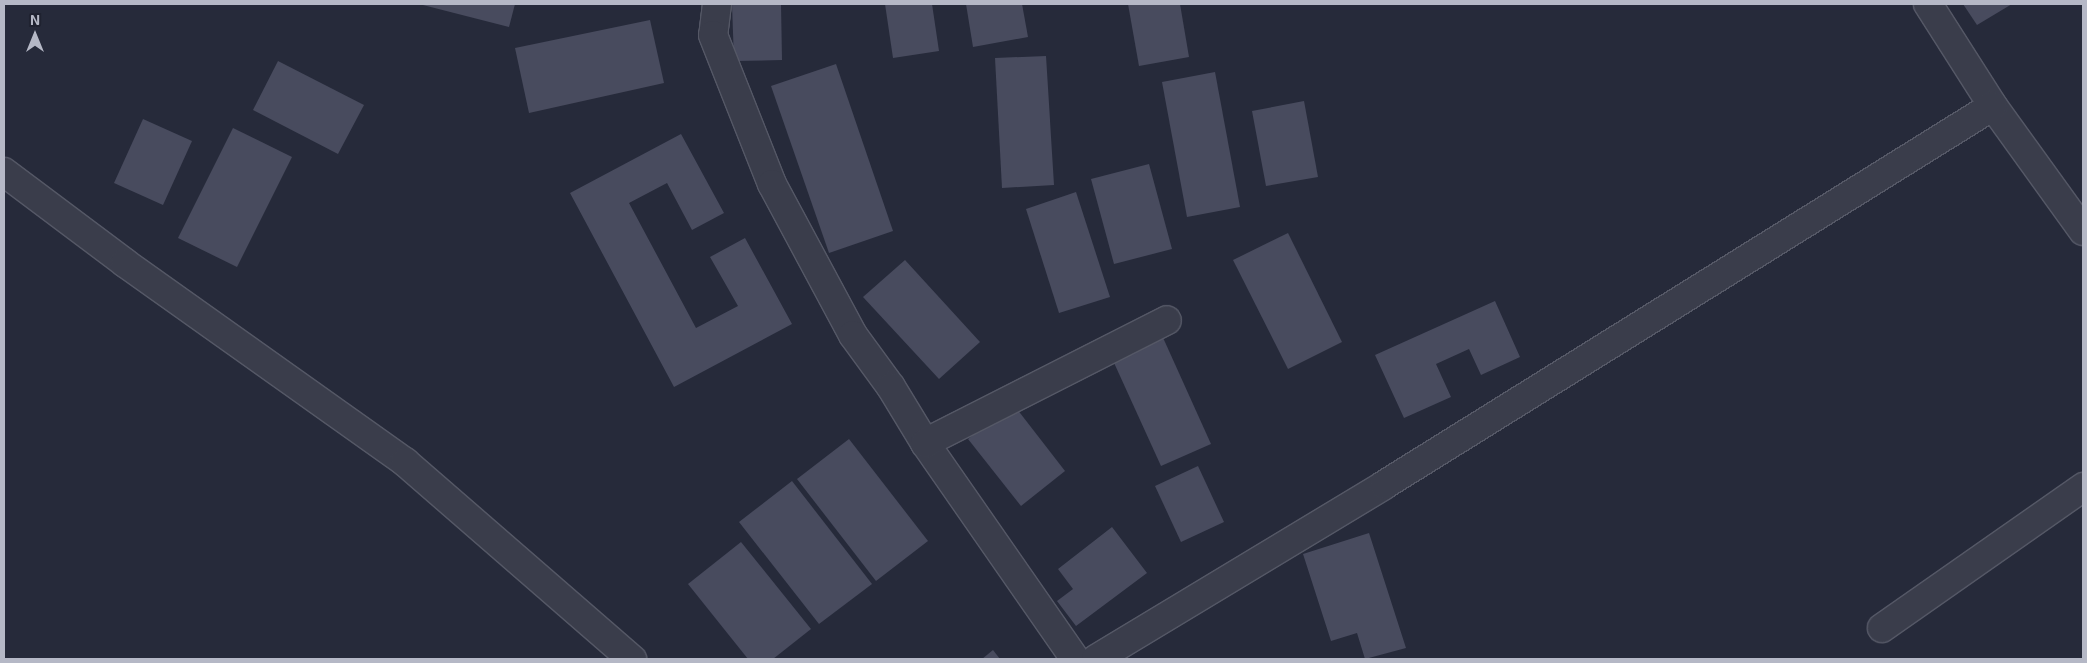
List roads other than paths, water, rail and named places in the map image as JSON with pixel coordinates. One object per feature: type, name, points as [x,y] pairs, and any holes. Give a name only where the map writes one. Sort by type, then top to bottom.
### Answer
[{"type":"street","points":[[717,4],[713,35],[772,184],[853,335],[892,387],[925,443],[1075,659]]},
{"type":"street","points":[[1928,4],[1993,106],[2083,231]]},
{"type":"street","points":[[1096,659],[1384,485],[1993,106]]},
{"type":"street","points":[[4,172],[125,263],[405,462],[632,659]]},
{"type":"street","points":[[925,443],[1167,320]]},
{"type":"street","points":[[1882,628],[2083,487]]}]
